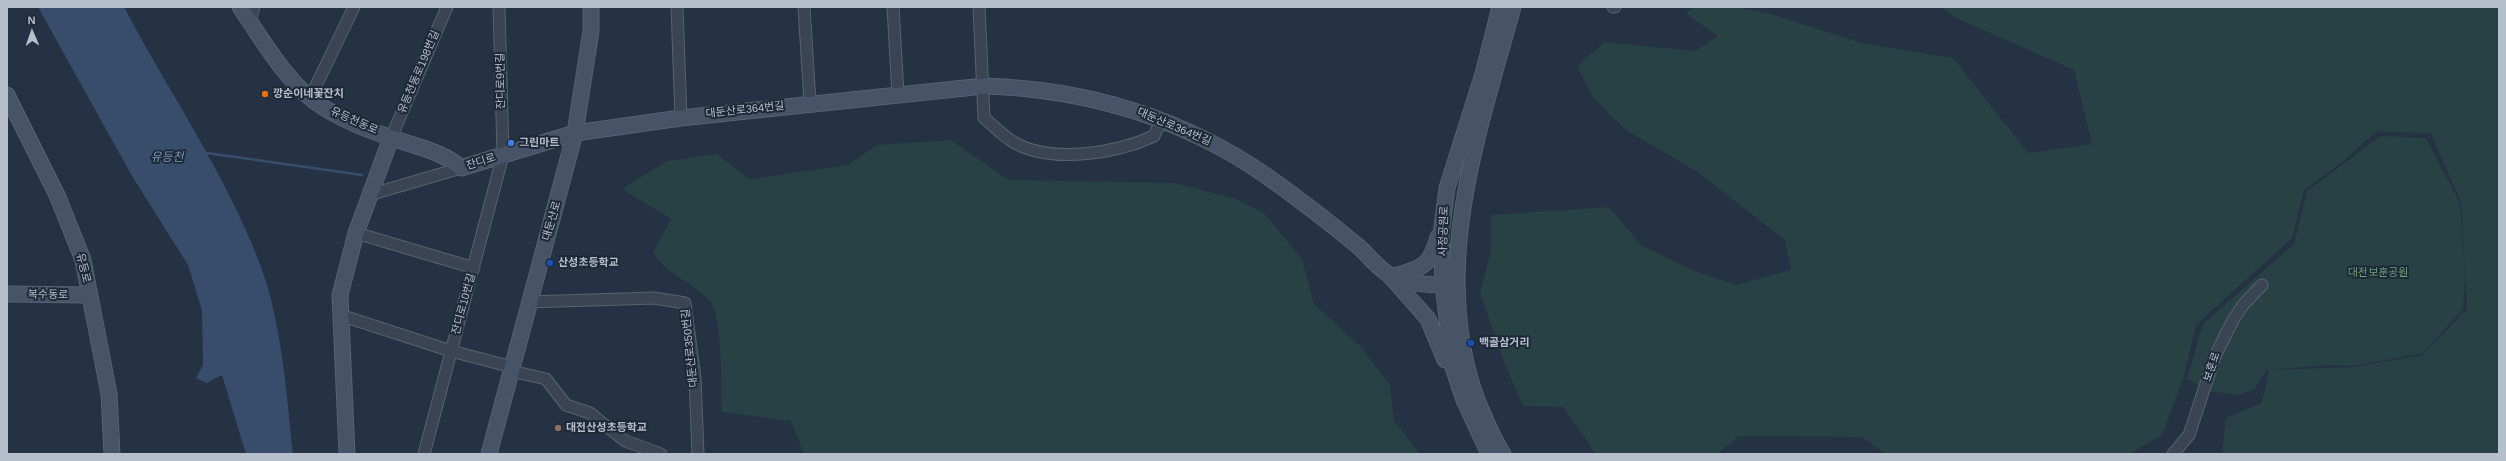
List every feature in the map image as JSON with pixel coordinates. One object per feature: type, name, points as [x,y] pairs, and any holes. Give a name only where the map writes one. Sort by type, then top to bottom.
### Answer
[{"type":"main road","name":"유등천동로","points":[[240,7],[252,14],[294,82],[310,98],[323,108],[391,138],[356,233],[342,283],[340,315],[347,454]]},
{"type":"main road","name":"대둔산로","points":[[489,454],[528,302],[563,183],[575,133],[591,31],[591,7]]},
{"type":"main road","name":"사정공원로","points":[[1500,7],[1483,74],[1447,188],[1441,235],[1449,285],[1470,379],[1491,436],[1503,454]]},
{"type":"main road","name":"사정공원로","points":[[1489,454],[1464,400],[1453,367],[1449,285],[1464,197],[1481,122],[1513,7]]},
{"type":"main road","name":"대둔산로364번길","points":[[575,133],[680,118],[810,103],[984,86],[1027,87],[1074,94],[1125,107],[1198,135],[1267,176],[1357,246],[1391,277],[1408,283],[1449,285]]},
{"type":"main road","name":"유등로","points":[[7,95],[57,195],[83,260],[109,394],[112,454]]},
{"type":"main road","name":"잔디로","points":[[391,138],[451,159],[461,168],[575,133]]},
{"type":"main road","points":[[1444,206],[1434,253],[1429,261],[1421,268],[1391,277],[1428,320],[1464,400]]},
{"type":"main road","name":"복수동로","points":[[7,294],[89,295]]},
{"type":"street","points":[[310,98],[354,7]]},
{"type":"street","name":"유등천동로198번길","points":[[391,138],[448,7]]},
{"type":"street","name":"잔디로9번길","points":[[499,7],[503,155]]},
{"type":"street","points":[[677,7],[680,118]]},
{"type":"street","points":[[804,7],[810,103]]},
{"type":"street","points":[[893,7],[898,94]]},
{"type":"street","points":[[979,7],[984,86],[984,118],[1014,143],[1032,150],[1070,154],[1106,152],[1137,144],[1154,136],[1161,121]]},
{"type":"street","name":"잔디로10번길","points":[[424,454],[503,155]]},
{"type":"street","points":[[369,195],[461,168]]},
{"type":"street","points":[[356,233],[474,268]]},
{"type":"street","name":"보훈로","points":[[2173,454],[2189,435],[2215,356],[2232,320],[2242,305],[2262,285]]},
{"type":"street","name":"대둔산로350번길","points":[[528,302],[654,298],[685,303],[694,378],[698,454]]},
{"type":"street","points":[[340,315],[451,351],[546,379],[566,405],[590,413],[625,441],[661,454]]},
{"type":"green space","points":[[1696,7],[1736,7],[1771,14],[1865,44],[1953,58],[2028,153],[2092,144],[2074,70],[1956,18],[1942,7],[2499,7],[2499,454],[2222,454],[2226,418],[2262,403],[2269,370],[2353,367],[2422,355],[2467,309],[2461,202],[2431,134],[2377,131],[2341,163],[2304,190],[2292,238],[2196,325],[2183,379],[2162,435],[2129,454],[1886,454],[1862,437],[1739,436],[1717,454],[1596,454],[1563,407],[1523,406],[1504,362],[1480,293],[1491,251],[1491,215],[1609,207],[1641,245],[1692,270],[1736,285],[1791,270],[1785,240],[1696,171],[1626,130],[1594,99],[1577,66],[1605,42],[1695,51],[1718,36],[1685,13]]},
{"type":"green space","name":"대전보훈공원","points":[[2381,136],[2426,138],[2460,203],[2465,277],[2463,309],[2423,353],[2353,366],[2330,365],[2267,370],[2254,390],[2238,395],[2207,391],[2187,379],[2203,324],[2294,244],[2307,191]]},
{"type":"green space","points":[[951,140],[1008,180],[1175,183],[1236,199],[1264,213],[1302,259],[1314,304],[1361,347],[1390,385],[1394,421],[1420,454],[804,454],[791,421],[722,412],[719,337],[714,309],[710,301],[703,294],[672,273],[653,252],[671,219],[622,189],[667,161],[717,154],[749,179],[848,165],[877,145]]},
{"type":"water","name":"유등천","points":[[38,7],[124,7],[196,133],[246,230],[260,264],[267,287],[278,333],[282,358],[293,454],[246,454],[222,375],[207,383],[196,378],[203,365],[202,310],[188,265],[132,176]]},
{"type":"waterway","points":[[207,153],[362,175]]},
{"type":"place","name":"깡순이네꽃잔치","points":[[265,94]]},
{"type":"place","name":"그린마트","points":[[511,143]]},
{"type":"place","name":"산성초등학교","points":[[550,263]]},
{"type":"place","name":"백골삼거리","points":[[1471,343]]},
{"type":"place","name":"대전산성초등학교","points":[[558,428]]}]
